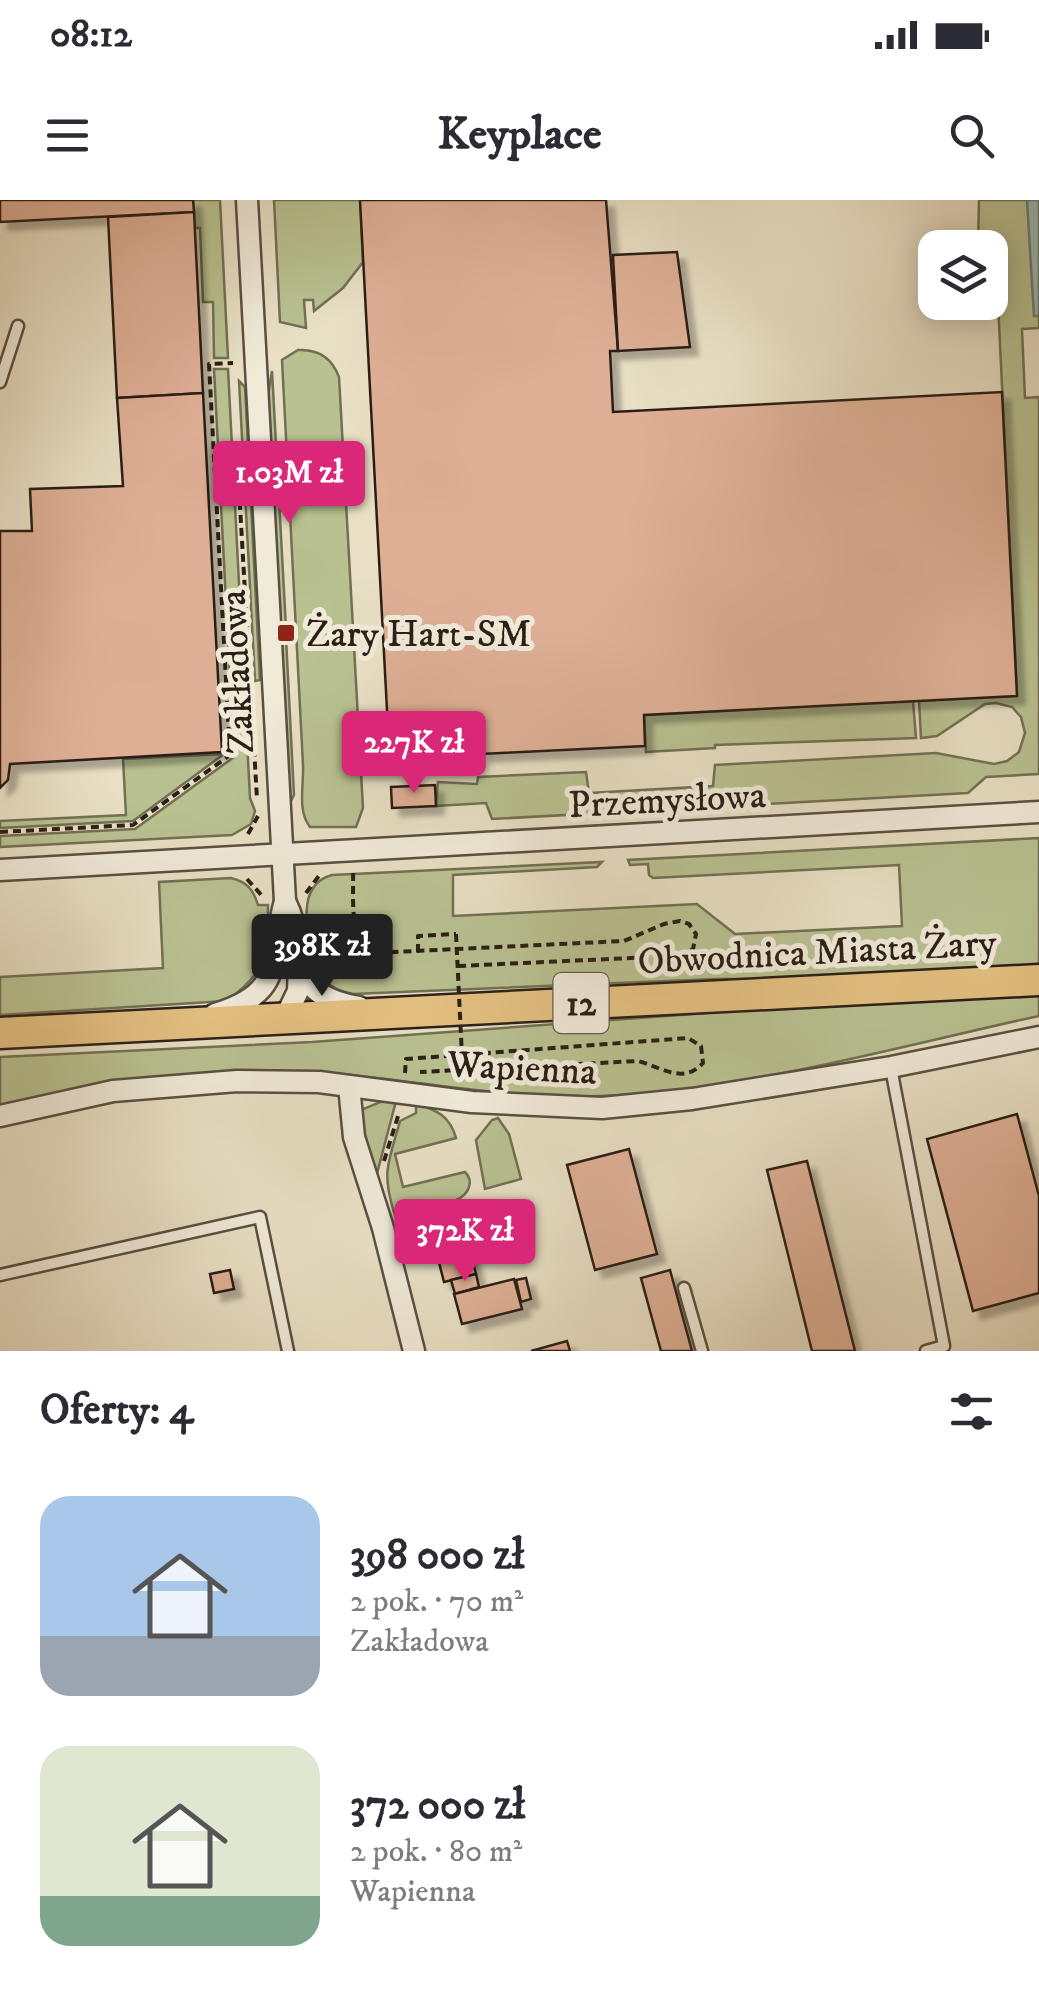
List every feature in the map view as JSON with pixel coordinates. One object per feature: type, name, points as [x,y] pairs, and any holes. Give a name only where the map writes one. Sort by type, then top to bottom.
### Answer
[{"type":"main road","name":"Obwodnica Miasta Żary","points":[[0,1033],[1039,980]]},
{"type":"street","name":"Zakładowa","points":[[247,200],[285,901],[274,964],[276,994],[285,1018]]},
{"type":"street","name":"Przemysłowa","points":[[0,870],[1039,812]]},
{"type":"street","name":"Zakładowa","points":[[285,901],[293,920],[299,966],[298,991],[285,1018]]},
{"type":"street","name":"Zakładowa","points":[[189,1022],[250,1002],[263,989],[274,964]]},
{"type":"street","points":[[299,966],[313,986],[330,998],[348,1006],[386,1012]]},
{"type":"street","name":"Wapienna","points":[[0,1116],[150,1086],[237,1081],[348,1086],[472,1102],[602,1108],[692,1099],[1039,1038]]},
{"type":"street","points":[[348,1086],[354,1137],[383,1228],[414,1351]]},
{"type":"lane","points":[[0,382],[18,326]]},
{"type":"lane","points":[[891,1066],[944,1346],[926,1351]]},
{"type":"lane","points":[[0,1274],[260,1217],[288,1351]]},
{"type":"lane","points":[[684,1288],[702,1351]]},
{"type":"path","points":[[0,832],[134,825],[230,755],[209,364],[233,363]]},
{"type":"path","points":[[218,858],[217,840],[238,839],[248,834],[259,813],[278,813]]},
{"type":"path","points":[[352,868],[357,931],[363,947],[380,954],[624,941],[680,920],[696,934],[693,949],[676,956],[458,966]]},
{"type":"path","points":[[418,952],[418,936],[456,934],[462,1056]]},
{"type":"path","points":[[688,1038],[702,1046],[703,1063],[688,1074],[670,1073],[638,1061],[405,1073],[404,1060],[462,1056],[688,1038]]},
{"type":"green space","points":[[193,200],[220,200],[228,358],[214,358],[213,302],[203,302],[200,228],[195,228]]},
{"type":"green space","points":[[274,200],[360,200],[363,262],[343,288],[314,311],[313,300],[304,300],[306,328],[280,322]]},
{"type":"green space","points":[[979,200],[1039,200],[1039,328],[1022,329],[1025,398],[1039,397],[1039,774],[986,777],[968,793],[492,819],[486,803],[436,806],[438,782],[477,784],[478,777],[586,772],[589,793],[713,786],[715,765],[936,753],[994,764],[1019,752],[1025,733],[1021,717],[1012,707],[996,703],[985,704],[937,736],[921,738],[919,701],[1017,695],[999,320],[1008,320],[1008,230],[978,230]]},
{"type":"green space","points":[[298,350],[323,356],[339,377],[363,808],[356,827],[310,827],[302,806],[282,360]]},
{"type":"green space","points":[[214,369],[228,369],[250,798],[255,811],[251,824],[232,835],[0,847],[0,836],[135,829],[234,757]]},
{"type":"green space","points":[[272,371],[286,628],[280,628],[268,396]]},
{"type":"green space","points":[[239,381],[245,387],[260,680],[255,681]]},
{"type":"green space","points":[[280,638],[286,638],[294,795],[289,805]]},
{"type":"green space","points":[[913,701],[916,738],[715,745],[646,752],[644,715]]},
{"type":"green space","points":[[224,754],[133,821],[0,828],[0,821],[126,815],[123,759]]},
{"type":"green space","points":[[1039,838],[1039,969],[353,994],[329,985],[312,966],[318,961],[307,925],[308,900],[320,880],[332,875],[602,862],[597,867],[453,875],[453,916],[697,904],[735,934],[902,926],[899,865],[653,878],[648,864],[630,865],[628,860]]},
{"type":"green space","points":[[231,878],[249,887],[258,905],[268,905],[268,922],[266,949],[257,971],[226,1001],[0,1015],[0,977],[163,968],[159,882]]},
{"type":"green space","points":[[1039,993],[1039,1016],[767,1076],[656,1092],[531,1095],[322,1073],[241,1072],[120,1083],[0,1107],[0,1057],[312,1042],[830,1004]]},
{"type":"green space","points":[[385,1100],[396,1101],[375,1181],[356,1117],[361,1110]]},
{"type":"green space","points":[[416,1104],[442,1115],[456,1138],[395,1154],[403,1187],[465,1172],[470,1184],[457,1200],[395,1216],[388,1188],[389,1159],[400,1121],[416,1113]]},
{"type":"green space","points":[[498,1118],[509,1134],[521,1179],[485,1189],[476,1140]]},
{"type":"water","points":[[1027,200],[1039,200],[1039,316],[1034,316]]},
{"type":"building","points":[[0,200],[193,200],[194,212],[0,222]]},
{"type":"building","points":[[360,200],[606,200],[618,351],[610,351],[613,412],[1002,392],[1017,696],[644,715],[645,746],[481,754],[480,724],[388,729]]},
{"type":"building","points":[[194,212],[203,393],[117,398],[108,217]]},
{"type":"building","points":[[677,252],[690,347],[618,351],[613,255]]},
{"type":"building","points":[[203,393],[222,752],[10,764],[8,780],[0,788],[0,531],[32,531],[30,489],[123,486],[117,398]]},
{"type":"building","points":[[435,785],[436,806],[392,808],[391,787]]},
{"type":"building","points":[[1017,1114],[1039,1196],[1039,1293],[973,1311],[927,1139]]},
{"type":"building","points":[[629,1149],[657,1254],[595,1270],[567,1165]]},
{"type":"building","points":[[807,1161],[855,1351],[812,1351],[767,1170]]},
{"type":"building","points":[[457,1200],[476,1274],[444,1282],[425,1208]]},
{"type":"building","points":[[230,1270],[234,1289],[214,1293],[210,1274]]},
{"type":"building","points":[[670,1270],[692,1351],[661,1351],[641,1278]]},
{"type":"building","points":[[476,1274],[479,1287],[455,1294],[451,1280]]},
{"type":"building","points":[[526,1278],[531,1299],[521,1302],[516,1280]]},
{"type":"building","points":[[514,1279],[522,1309],[462,1324],[454,1294]]},
{"type":"building","points":[[567,1341],[570,1351],[531,1351]]},
{"type":"place","name":"Żary Hart-SM","points":[[286,633]]}]
